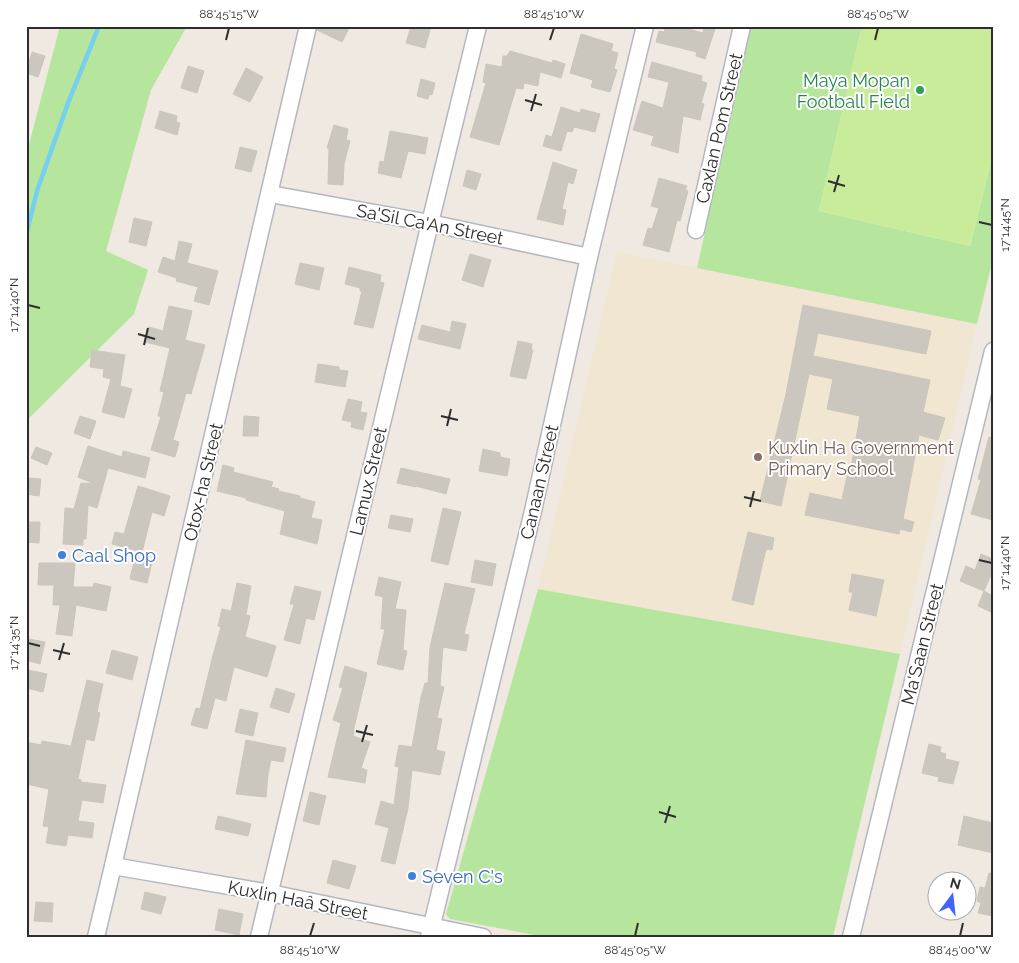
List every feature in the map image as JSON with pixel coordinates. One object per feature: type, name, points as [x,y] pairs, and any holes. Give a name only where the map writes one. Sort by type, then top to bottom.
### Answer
[{"type":"street","name":"Otox-ha Street","points":[[96,937],[308,26]]},
{"type":"street","name":"Lamux Street","points":[[259,937],[478,26]]},
{"type":"street","name":"Canaan Street","points":[[430,932],[533,511],[589,257],[645,26]]},
{"type":"street","name":"Caxlan Pom Street","points":[[696,230],[742,26]]},
{"type":"street","name":"Sa'Sil Ca'An Street","points":[[270,194],[430,223],[589,257]]},
{"type":"street","name":"Ma'Saan Street","points":[[851,937],[986,408],[993,350]]},
{"type":"street","name":"Kuxlin Haâ Street","points":[[114,866],[270,892],[430,932],[483,937]]},
{"type":"shaded area","name":"Kuxlin Ha Government Primary School","points":[[617,252],[977,324],[900,654],[538,589]]},
{"type":"green space","points":[[60,26],[187,26],[151,90],[106,251],[148,270],[134,314],[26,421],[26,156]]},
{"type":"green space","points":[[751,26],[862,26],[819,211],[970,246],[993,154],[993,259],[977,324],[697,268]]},
{"type":"green space","name":"Maya Mopan Football Field","points":[[862,26],[993,26],[993,154],[970,246],[819,211]]},
{"type":"green space","points":[[538,589],[900,654],[833,937],[545,937],[450,919],[446,914]]},
{"type":"building","points":[[318,26],[350,26],[342,42],[317,30]]},
{"type":"building","points":[[411,26],[431,26],[425,48],[406,43]]},
{"type":"building","points":[[666,26],[677,26],[703,33],[704,26],[716,26],[705,59],[696,56],[697,52],[656,42],[659,31],[664,32]]},
{"type":"building","points":[[581,34],[613,44],[611,51],[618,53],[614,69],[617,70],[610,92],[591,87],[593,80],[570,73]]},
{"type":"building","points":[[510,51],[552,63],[553,60],[565,64],[561,78],[540,72],[538,86],[524,83],[523,89],[516,88],[499,145],[470,137],[486,83],[483,82],[486,64],[502,67],[503,56],[507,56]]},
{"type":"building","points":[[32,52],[45,56],[38,77],[26,73]]},
{"type":"building","points":[[652,62],[702,76],[701,81],[707,83],[701,103],[704,104],[700,120],[683,116],[678,153],[651,145],[654,136],[633,130],[642,101],[663,108],[669,82],[648,77]]},
{"type":"building","points":[[188,66],[204,71],[197,93],[181,88]]},
{"type":"building","points":[[246,68],[263,77],[250,102],[233,94]]},
{"type":"building","points":[[421,79],[435,83],[432,95],[429,94],[428,99],[417,96]]},
{"type":"building","points":[[561,107],[580,113],[581,109],[600,114],[595,132],[574,127],[572,132],[567,131],[561,151],[543,146],[546,135],[552,137]]},
{"type":"building","points":[[160,111],[177,116],[176,122],[180,123],[177,135],[155,128]]},
{"type":"building","points":[[334,125],[348,129],[346,140],[350,141],[344,164],[343,185],[328,184],[329,149],[327,148]]},
{"type":"building","points":[[390,131],[428,138],[425,154],[408,151],[401,178],[378,173],[380,161],[384,162]]},
{"type":"building","points":[[240,147],[257,151],[251,172],[235,168]]},
{"type":"building","points":[[553,162],[577,170],[573,184],[568,182],[562,209],[566,210],[563,225],[537,219]]},
{"type":"building","points":[[467,170],[481,174],[476,190],[463,186]]},
{"type":"building","points":[[659,178],[687,186],[685,190],[688,191],[680,221],[677,220],[669,252],[643,245],[648,228],[652,229],[659,208],[651,206]]},
{"type":"building","points":[[134,218],[152,222],[146,246],[129,242]]},
{"type":"building","points":[[179,241],[192,244],[187,263],[218,271],[209,305],[194,301],[198,287],[176,281],[177,278],[158,272],[163,257],[175,261]]},
{"type":"building","points":[[470,254],[491,260],[483,287],[462,280]]},
{"type":"building","points":[[300,263],[324,268],[319,290],[295,284]]},
{"type":"building","points":[[349,267],[381,275],[380,282],[384,283],[373,328],[354,324],[362,291],[360,291],[360,288],[345,284]]},
{"type":"building","points":[[803,305],[931,331],[926,354],[818,333],[813,356],[930,380],[923,412],[945,418],[938,440],[919,435],[903,519],[914,522],[911,532],[900,529],[899,534],[805,515],[810,493],[842,500],[849,467],[851,468],[860,416],[827,409],[833,379],[809,374],[781,506],[760,501],[786,394]]},
{"type":"building","points":[[169,306],[192,311],[185,340],[205,345],[191,394],[186,393],[173,440],[179,442],[175,457],[151,450],[161,416],[158,416],[164,392],[160,391],[170,348],[145,342],[149,327],[163,331]]},
{"type":"building","points":[[452,321],[466,324],[460,349],[418,339],[422,325],[450,332]]},
{"type":"building","points":[[518,341],[532,344],[531,350],[533,350],[526,379],[510,376]]},
{"type":"building","points":[[92,350],[125,355],[120,386],[132,389],[124,418],[102,412],[111,379],[103,377],[104,369],[90,367]]},
{"type":"building","points":[[318,364],[339,367],[339,370],[348,371],[345,387],[315,382]]},
{"type":"building","points":[[348,399],[362,402],[360,412],[367,413],[363,430],[351,427],[352,422],[342,420]]},
{"type":"building","points":[[80,416],[96,421],[90,439],[74,433]]},
{"type":"building","points":[[244,416],[259,417],[258,436],[243,436]]},
{"type":"building","points":[[989,437],[993,438],[993,520],[971,514],[981,480],[978,479]]},
{"type":"building","points":[[88,446],[122,457],[123,451],[150,458],[145,478],[108,468],[97,508],[88,505],[86,539],[83,539],[83,545],[63,544],[65,508],[74,509],[81,483],[95,484],[78,477]]},
{"type":"building","points":[[36,447],[52,453],[47,465],[31,458]]},
{"type":"building","points":[[483,449],[500,453],[500,457],[510,459],[507,476],[479,471]]},
{"type":"building","points":[[223,465],[234,468],[233,472],[273,482],[271,487],[279,489],[278,491],[315,502],[311,518],[322,520],[317,544],[280,534],[285,511],[217,491]]},
{"type":"building","points":[[401,468],[450,479],[446,494],[397,483]]},
{"type":"building","points":[[28,478],[41,479],[39,496],[26,494]]},
{"type":"building","points":[[138,486],[170,496],[164,516],[152,512],[142,552],[112,544],[115,532],[124,534]]},
{"type":"building","points":[[443,508],[461,512],[448,565],[431,561]]},
{"type":"building","points":[[391,515],[413,519],[410,532],[388,528]]},
{"type":"building","points":[[26,522],[40,522],[39,543],[26,542]]},
{"type":"building","points":[[748,532],[774,538],[772,550],[766,549],[753,605],[732,600]]},
{"type":"building","points":[[981,554],[993,559],[993,570],[984,591],[960,581],[966,566],[975,570]]},
{"type":"building","points":[[135,558],[152,562],[147,583],[130,579]]},
{"type":"building","points":[[475,560],[496,564],[492,586],[471,582]]},
{"type":"building","points":[[39,563],[75,563],[73,587],[93,587],[94,583],[111,587],[106,611],[76,605],[72,636],[56,634],[60,605],[53,605],[54,585],[38,585]]},
{"type":"building","points":[[852,574],[884,580],[876,616],[849,610],[853,592],[849,592]]},
{"type":"building","points":[[379,577],[401,582],[395,609],[406,610],[403,650],[407,651],[403,670],[377,664],[385,629],[381,629],[383,597],[375,595]]},
{"type":"building","points":[[237,583],[251,586],[246,615],[250,616],[245,637],[276,646],[267,677],[234,667],[226,701],[215,698],[207,729],[191,725],[196,708],[200,709],[221,627],[218,626],[222,609],[231,611]]},
{"type":"building","points":[[445,583],[475,589],[464,634],[469,635],[466,651],[443,647],[440,686],[444,687],[437,718],[442,719],[436,750],[445,752],[440,775],[412,770],[408,808],[395,864],[381,861],[389,828],[375,824],[381,801],[394,805],[399,767],[395,766],[399,745],[412,747],[421,697],[425,683],[428,683],[430,647]]},
{"type":"building","points":[[295,586],[321,592],[314,620],[306,618],[300,644],[284,640],[294,604],[290,604]]},
{"type":"building","points":[[984,591],[993,596],[993,613],[978,606]]},
{"type":"building","points":[[29,639],[45,642],[40,664],[26,660],[26,646],[28,646]]},
{"type":"building","points":[[112,650],[138,657],[132,680],[106,673]]},
{"type":"building","points":[[345,666],[367,673],[353,732],[353,736],[370,742],[361,768],[367,770],[365,783],[328,777],[341,723],[333,720],[343,688],[339,687]]},
{"type":"building","points":[[28,670],[47,674],[43,692],[26,688]]},
{"type":"building","points":[[87,680],[103,684],[97,712],[100,713],[94,741],[86,739],[78,779],[81,782],[106,785],[103,803],[82,800],[78,821],[94,823],[92,838],[68,835],[66,846],[46,843],[49,827],[43,826],[49,789],[26,784],[26,742],[41,745],[42,741],[71,746]]},
{"type":"building","points":[[276,688],[295,694],[289,713],[270,707]]},
{"type":"building","points":[[240,709],[258,713],[253,736],[235,732]]},
{"type":"building","points":[[246,740],[286,748],[283,762],[271,760],[266,797],[236,794]]},
{"type":"building","points":[[929,744],[941,747],[940,752],[946,754],[945,759],[959,762],[953,784],[938,781],[939,777],[922,773]]},
{"type":"building","points":[[310,792],[326,796],[319,825],[303,821]]},
{"type":"building","points":[[218,816],[251,824],[248,836],[215,829]]},
{"type":"building","points":[[964,816],[993,823],[993,853],[958,845]]},
{"type":"building","points":[[333,860],[356,866],[349,889],[327,883]]},
{"type":"building","points":[[989,873],[993,873],[993,916],[978,913],[981,903],[977,901],[980,887],[985,888]]},
{"type":"building","points":[[145,892],[166,897],[161,914],[141,909]]},
{"type":"building","points":[[36,902],[53,903],[52,922],[34,921]]},
{"type":"building","points":[[219,909],[243,914],[239,935],[215,930]]},
{"type":"waterway","points":[[26,235],[37,191],[68,103],[99,26]]},
{"type":"place","name":"Maya Mopan Football Field","points":[[920,90]]},
{"type":"place","name":"Kuxlin Ha Government Primary School","points":[[758,457]]},
{"type":"place","name":"Caal Shop","points":[[62,555]]},
{"type":"place","name":"Seven C's","points":[[412,876]]}]
